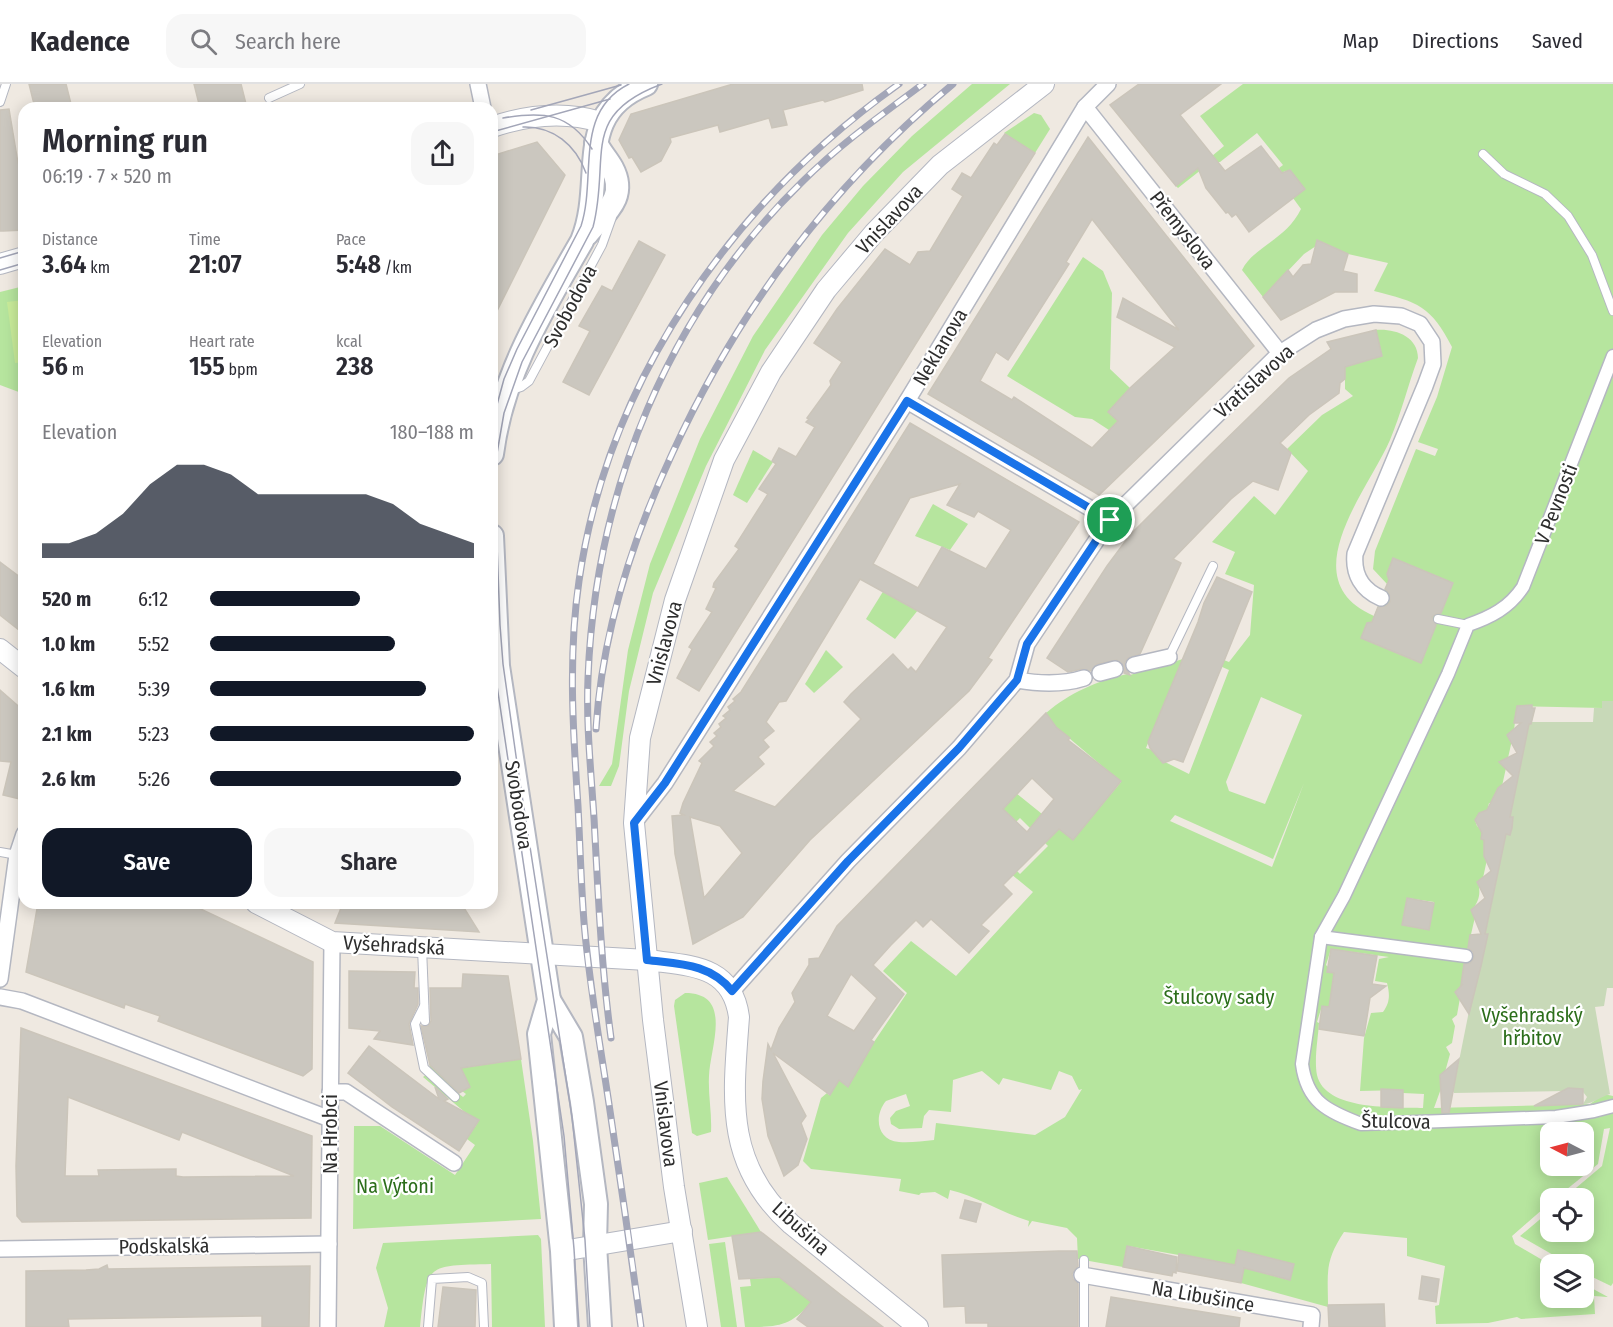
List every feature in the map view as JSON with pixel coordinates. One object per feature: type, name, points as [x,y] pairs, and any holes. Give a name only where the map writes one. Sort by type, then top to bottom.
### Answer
[{"type":"main road","points":[[603,124],[624,94],[646,84]]},
{"type":"main road","name":"Svobodova","points":[[582,241],[615,204],[615,176],[603,124]]},
{"type":"main road","name":"Svobodova","points":[[498,389],[582,241],[592,212],[603,124]]},
{"type":"main road","name":"Svobodova","points":[[498,686],[549,1000],[571,1037],[596,1204],[595,1245],[600,1327]]},
{"type":"main road","name":"Svobodova","points":[[549,1000],[539,1034],[562,1251],[566,1327]]},
{"type":"street","points":[[478,84],[482,102]]},
{"type":"street","name":"Vnislavova","points":[[697,1327],[682,1231],[647,960],[634,823],[640,738],[675,600],[724,460],[771,372],[826,290],[906,199],[940,165],[1044,84]]},
{"type":"street","name":"Neklanova","points":[[634,823],[665,783],[907,401],[1085,107],[1108,84]]},
{"type":"street","name":"Přemyslova","points":[[1085,107],[1280,353]]},
{"type":"street","points":[[498,125],[526,117],[549,116],[572,116],[603,124]]},
{"type":"street","points":[[0,264],[18,259]]},
{"type":"street","name":"Vratislavova","points":[[732,991],[848,861],[959,748],[1017,680],[1027,644],[1110,520],[1280,353],[1329,323],[1374,314],[1412,319],[1423,328],[1432,342],[1433,364],[1355,554],[1356,576],[1365,587],[1382,598]]},
{"type":"street","name":"V Pevnosti","points":[[1468,625],[1489,618],[1507,606],[1523,588],[1613,356]]},
{"type":"street","points":[[907,401],[1110,520]]},
{"type":"street","name":"Štulcova","points":[[1468,625],[1448,674],[1354,875],[1321,937],[1302,1064],[1304,1079],[1310,1095],[1333,1113],[1361,1124],[1556,1117],[1594,1112],[1613,1106]]},
{"type":"street","points":[[0,649],[18,663]]},
{"type":"street","points":[[1134,665],[1169,657]]},
{"type":"street","points":[[1017,680],[1042,684],[1071,682],[1084,678]]},
{"type":"street","points":[[0,979],[18,852]]},
{"type":"street","name":"Vyšehradská","points":[[268,909],[332,942],[647,960]]},
{"type":"street","points":[[1321,937],[1466,956]]},
{"type":"street","name":"Na Hrobci","points":[[328,1327],[332,942]]},
{"type":"street","points":[[647,960],[695,966],[709,971],[725,982],[732,991]]},
{"type":"street","name":"Libušina","points":[[732,991],[738,1005],[739,1017],[735,1059],[736,1123],[741,1146],[756,1181],[777,1212],[790,1224],[913,1322],[933,1327]]},
{"type":"street","points":[[0,997],[22,1001],[330,1119]]},
{"type":"street","points":[[330,1092],[346,1092],[453,1163]]},
{"type":"street","points":[[562,1251],[682,1231]]},
{"type":"street","name":"Podskalská","points":[[0,1249],[329,1244]]},
{"type":"street","name":"Na Libušince","points":[[1083,1268],[1311,1315],[1311,1327]]},
{"type":"lane","points":[[0,102],[6,84]]},
{"type":"lane","points":[[269,98],[300,84]]},
{"type":"lane","points":[[1483,154],[1504,174],[1545,194],[1568,216],[1592,255],[1613,311]]},
{"type":"lane","name":"Svobodova","points":[[498,389],[521,387],[529,381],[602,245],[615,204]]},
{"type":"lane","points":[[1169,657],[1213,566]]},
{"type":"lane","points":[[1438,619],[1468,625]]},
{"type":"lane","points":[[0,852],[17,855]]},
{"type":"lane","points":[[422,947],[426,1021]]},
{"type":"lane","points":[[424,1006],[415,1024],[424,1068],[455,1097]]},
{"type":"lane","points":[[1083,1268],[1084,1327]]},
{"type":"lane","points":[[428,1327],[432,1279],[468,1276],[482,1283],[484,1327]]},
{"type":"green space","points":[[972,84],[1010,84],[903,172],[848,233],[765,350],[706,466],[653,593],[629,691],[619,766],[611,786],[599,786],[612,764],[628,650],[650,564],[700,439],[753,336],[822,235],[863,186],[912,136]]},
{"type":"green space","name":"Štulcovy sady","points":[[1243,84],[1613,84],[1613,701],[1602,701],[1602,708],[1517,706],[1514,730],[1508,734],[1512,740],[1508,758],[1502,762],[1506,768],[1502,786],[1497,790],[1498,804],[1489,803],[1487,812],[1479,813],[1475,820],[1477,826],[1483,830],[1481,839],[1491,841],[1483,878],[1478,882],[1479,897],[1472,910],[1475,917],[1461,987],[1457,991],[1460,998],[1457,1015],[1452,1019],[1455,1026],[1452,1043],[1446,1047],[1450,1054],[1445,1072],[1440,1076],[1443,1083],[1434,1108],[1590,1104],[1604,1094],[1613,1096],[1613,1283],[1611,1286],[1594,1278],[1594,1254],[1552,1254],[1520,1236],[1540,1219],[1540,1242],[1594,1242],[1594,1188],[1576,1188],[1590,1176],[1594,1176],[1594,1173],[1602,1166],[1610,1128],[1604,1129],[1598,1164],[1594,1167],[1594,1122],[1540,1122],[1540,1176],[1583,1176],[1568,1188],[1540,1188],[1540,1212],[1512,1236],[1515,1244],[1540,1259],[1540,1308],[1594,1308],[1594,1296],[1595,1314],[1521,1319],[1517,1317],[1488,1323],[1436,1324],[1435,1306],[1439,1305],[1445,1266],[1407,1256],[1407,1238],[1344,1232],[1333,1252],[1328,1268],[1328,1307],[1241,1283],[1244,1268],[1289,1280],[1294,1264],[1238,1250],[1235,1265],[1128,1246],[1123,1267],[1078,1259],[1077,1238],[1067,1228],[1032,1221],[1028,1227],[1029,1221],[950,1190],[948,1199],[935,1192],[919,1195],[899,1191],[901,1179],[811,1169],[803,1161],[821,1098],[827,1093],[829,1095],[839,1080],[848,1087],[874,1042],[907,993],[883,971],[911,941],[956,976],[1033,892],[1011,874],[1015,869],[1020,874],[1048,846],[1020,818],[1014,824],[1000,811],[1016,793],[1073,839],[1121,782],[1056,727],[1046,713],[1065,699],[1094,684],[1183,659],[1146,748],[1159,752],[1161,760],[1189,774],[1229,670],[1186,651],[1193,648],[1229,662],[1250,635],[1254,585],[1225,574],[1235,552],[1212,542],[1254,496],[1275,515],[1308,471],[1287,449],[1322,415],[1353,396],[1345,389],[1343,366],[1381,356],[1375,330],[1390,330],[1404,335],[1414,344],[1418,358],[1390,440],[1353,509],[1342,534],[1337,558],[1338,581],[1350,600],[1374,616],[1387,584],[1373,569],[1375,551],[1416,449],[1435,456],[1438,449],[1418,442],[1437,397],[1452,347],[1437,322],[1422,308],[1402,299],[1374,291],[1388,263],[1348,254],[1322,242],[1304,254],[1263,297],[1242,270],[1254,255],[1295,220],[1301,209],[1293,198],[1287,173],[1285,171],[1282,173],[1279,168],[1283,165],[1257,133],[1220,162],[1211,162],[1178,188],[1176,186],[1224,146],[1200,116]],"holes":[[[1261,697],[1302,715],[1265,804],[1229,791],[1226,782]],[[1304,783],[1272,867],[1170,821],[1175,815],[1273,859]],[[1407,898],[1434,902],[1429,930],[1402,925]],[[1331,949],[1389,957],[1379,959],[1375,981],[1387,983],[1389,998],[1383,1012],[1371,1013],[1364,1038],[1360,1091],[1403,1090],[1403,1093],[1424,1094],[1423,1108],[1362,1105],[1333,1095],[1323,1087],[1316,1069],[1319,1023],[1317,1022],[1322,1006],[1329,1007],[1334,973],[1326,965]],[[982,1071],[999,1085],[1003,1078],[1051,1090],[1059,1071],[1072,1076],[1079,1090],[1082,1089],[1065,1117],[1035,1135],[936,1123],[934,1140],[899,1142],[891,1140],[882,1132],[879,1126],[882,1107],[886,1101],[906,1094],[910,1106],[896,1111],[890,1118],[891,1124],[899,1129],[922,1128],[924,1116],[929,1110],[951,1112],[953,1080]]]},
{"type":"green space","points":[[1034,113],[1041,115],[1050,129],[1035,153],[1004,133]]},
{"type":"green space","points":[[1083,257],[1103,271],[1112,293],[1110,369],[1130,388],[1109,412],[1118,421],[1109,430],[1092,419],[1075,417],[1007,376]]},
{"type":"green space","points":[[18,288],[18,392],[0,385],[0,292]]},
{"type":"green space","points":[[18,301],[18,363],[15,363],[7,302]]},
{"type":"green space","points":[[753,450],[773,462],[747,503],[733,495]]},
{"type":"green space","points":[[933,504],[968,524],[950,550],[915,536]]},
{"type":"green space","points":[[884,590],[918,610],[895,639],[866,619]]},
{"type":"green space","points":[[826,650],[843,667],[814,693],[805,684]]},
{"type":"green space","name":"Vyšehradský hřbitov","points":[[1602,701],[1613,701],[1613,988],[1607,988],[1604,1006],[1595,1007],[1610,1094],[1583,1104],[1587,1097],[1580,1088],[1566,1091],[1454,1093],[1475,981],[1481,967],[1465,960],[1467,952],[1481,954],[1506,834],[1510,835],[1513,818],[1510,817],[1529,724],[1532,722],[1593,722],[1594,708],[1602,708]]},
{"type":"green space","points":[[685,993],[700,995],[710,1002],[716,1024],[709,1076],[711,1132],[697,1136],[692,1133],[674,1006],[675,1000]]},
{"type":"green space","name":"Na Výtoni","points":[[521,1059],[541,1219],[353,1229],[354,1126],[380,1126],[455,1175],[475,1145],[463,1136],[471,1125],[475,1127],[479,1120],[473,1119],[423,1077],[431,1071],[429,1063],[441,1060],[458,1093],[463,1097],[466,1094],[462,1091],[460,1066],[469,1067]]},
{"type":"green space","points":[[727,1177],[761,1232],[708,1240],[699,1183]]},
{"type":"green space","points":[[538,1235],[541,1239],[545,1327],[492,1327],[491,1264],[454,1266],[434,1272],[425,1290],[420,1327],[384,1327],[388,1308],[376,1268],[383,1243]]},
{"type":"green space","points":[[725,1242],[737,1327],[721,1327],[709,1244]]},
{"type":"green space","points":[[775,1272],[812,1301],[797,1316],[783,1324],[745,1327],[740,1287],[751,1286],[750,1279],[766,1278]]},
{"type":"green space","points":[[1594,1289],[1608,1297],[1594,1296]]},
{"type":"building","points":[[29,84],[66,84],[70,102],[34,102]]},
{"type":"building","points":[[194,84],[241,84],[246,102],[198,102]]},
{"type":"building","points":[[733,84],[862,84],[863,90],[825,102],[823,100],[783,110],[787,125],[772,128],[769,118],[720,132],[718,125],[670,138],[671,142],[661,161],[641,172],[632,157],[629,158],[619,140],[631,114]]},
{"type":"building","points":[[1139,84],[1221,84],[1180,115],[1225,171],[1261,146],[1282,173],[1290,170],[1305,189],[1249,232],[1236,214],[1232,217],[1228,212],[1226,213],[1206,188],[1198,168],[1176,186],[1110,105]]},
{"type":"building","points":[[9,109],[18,163],[18,230],[0,231],[0,110]]},
{"type":"building","points":[[1005,134],[1035,153],[699,691],[677,678],[692,649],[689,647],[712,612],[706,609],[716,588],[713,587],[714,583],[739,549],[735,546],[768,494],[759,489],[776,464],[772,461],[779,448],[796,457],[815,427],[806,422],[809,419],[807,418],[831,385],[830,381],[842,362],[814,343],[837,309],[885,249],[910,265],[918,252],[930,251],[963,196],[952,189],[962,173],[971,178],[994,143],[997,145]]},
{"type":"building","points":[[1088,137],[1254,346],[1099,495],[928,394]],"holes":[[[1092,219],[1179,330],[1123,298],[1117,317],[1175,347],[1130,388],[1108,412],[1118,421],[1092,448],[1014,397],[1012,400],[980,381],[996,352],[1008,360],[1069,264],[1066,262]]]},
{"type":"building","points":[[537,142],[565,175],[498,309],[498,154]]},
{"type":"building","points":[[1317,240],[1348,254],[1343,271],[1357,274],[1357,292],[1335,292],[1281,320],[1263,297],[1288,270],[1293,277],[1303,265],[1311,264]]},
{"type":"building","points":[[639,241],[665,255],[589,395],[563,382],[590,331],[579,326],[602,286],[612,291]]},
{"type":"building","points":[[1376,330],[1382,356],[1345,367],[1345,379],[1340,383],[1339,393],[1309,415],[1280,443],[1291,453],[1278,490],[1253,481],[1231,499],[1173,559],[1181,563],[1140,654],[1128,658],[1125,662],[1125,668],[1130,675],[1124,673],[1124,666],[1117,660],[1097,664],[1091,671],[1082,669],[1068,672],[1047,658],[1130,535],[1212,453],[1289,378],[1331,349],[1327,342]]},
{"type":"building","points":[[910,423],[1079,522],[988,658],[992,660],[969,691],[810,840],[743,917],[693,944],[675,854],[672,816],[684,815],[680,813],[702,763],[699,761],[714,746],[710,742],[717,736],[714,733],[721,727],[719,724],[726,718],[723,716],[730,710],[728,707],[735,701],[733,699],[741,692]],"holes":[[[960,484],[947,505],[974,517],[978,511],[1011,530],[986,569],[942,547],[918,588],[873,564],[910,498]],[[860,579],[947,627],[916,672],[911,667],[908,670],[893,654],[851,694],[844,702],[861,719],[775,807],[733,791],[764,764],[758,757],[769,747],[763,740],[774,731],[766,722],[779,702],[786,701]],[[690,817],[720,826],[742,853],[704,898]]]},
{"type":"building","points":[[1393,558],[1453,583],[1441,613],[1432,617],[1436,625],[1421,663],[1361,638],[1367,623],[1372,622],[1378,607],[1386,606],[1390,602],[1389,593],[1385,589],[1389,580],[1387,574]]},
{"type":"building","points":[[0,562],[18,576],[18,629],[0,615]]},
{"type":"building","points":[[1217,577],[1252,592],[1183,762],[1174,759],[1163,763],[1150,748],[1148,742],[1204,603]]},
{"type":"building","points":[[0,690],[18,706],[18,799],[3,795],[11,762],[0,761]]},
{"type":"building","points":[[1532,705],[1532,708],[1535,708],[1531,724],[1529,724],[1510,817],[1513,817],[1512,828],[1510,835],[1506,834],[1485,934],[1488,934],[1469,1014],[1455,992],[1463,984],[1461,985],[1464,964],[1470,963],[1474,958],[1473,952],[1468,948],[1470,935],[1481,934],[1471,910],[1485,898],[1477,882],[1491,871],[1484,856],[1482,833],[1475,820],[1479,813],[1487,810],[1498,788],[1513,776],[1499,762],[1517,753],[1507,735],[1521,723],[1514,723],[1517,706]]},
{"type":"building","points":[[1046,713],[1056,727],[1070,738],[1068,740],[1121,781],[1073,840],[1059,829],[1003,885],[1012,894],[981,925],[989,931],[969,953],[931,919],[923,927],[916,920],[873,965],[904,994],[871,1040],[874,1042],[848,1087],[839,1080],[830,1095],[773,1053],[806,1116],[801,1123],[807,1139],[798,1165],[784,1176],[768,1136],[762,1099],[768,1044],[771,1050],[779,1028],[795,1002],[792,993],[809,965],[809,959],[819,958],[837,926]],"holes":[[[1032,778],[1054,799],[1027,832],[1003,809]],[[851,974],[877,998],[854,1031],[827,1016]]]},
{"type":"building","points":[[1407,898],[1434,903],[1429,930],[1402,925]]},
{"type":"building","points":[[37,909],[201,909],[313,962],[312,1069],[303,1076],[158,1021],[160,1016],[125,1004],[124,1008],[26,972]]},
{"type":"building","points":[[341,909],[465,909],[479,932],[335,923]]},
{"type":"building","points":[[1331,949],[1377,956],[1372,984],[1386,986],[1370,998],[1364,1036],[1319,1029],[1322,1006],[1329,1007],[1334,973],[1327,972]]},
{"type":"building","points":[[349,971],[415,972],[414,988],[418,988],[418,1004],[409,1024],[413,1045],[374,1039],[380,1031],[349,1028]]},
{"type":"building","points":[[463,974],[508,976],[521,1059],[461,1068],[470,1087],[459,1093],[430,1065],[421,1026],[428,1026],[431,1021],[430,988],[462,988]]},
{"type":"building","points":[[21,1028],[312,1136],[311,1218],[22,1222],[17,1216],[16,1166]],"holes":[[[68,1097],[179,1140],[182,1132],[294,1176],[183,1177],[176,1176],[176,1169],[98,1170],[99,1176],[65,1176]]]},
{"type":"building","points":[[369,1046],[439,1099],[435,1087],[448,1099],[444,1101],[479,1120],[459,1151],[392,1107],[348,1073]]},
{"type":"building","points":[[1459,1059],[1449,1113],[1442,1113],[1440,1075]]},
{"type":"building","points":[[1568,1088],[1583,1089],[1583,1104],[1534,1106]]},
{"type":"building","points":[[1381,1089],[1403,1090],[1403,1108],[1381,1107]]},
{"type":"building","points":[[965,1200],[981,1204],[976,1222],[960,1218]]},
{"type":"building","points":[[761,1232],[883,1327],[808,1327],[797,1319],[811,1302],[779,1277],[739,1279],[732,1236]]},
{"type":"building","points":[[1127,1246],[1177,1257],[1176,1273],[1173,1272],[1172,1276],[1123,1267]]},
{"type":"building","points":[[1238,1250],[1294,1264],[1290,1280],[1244,1268],[1241,1283],[1177,1271],[1179,1254],[1235,1265]]},
{"type":"building","points":[[1077,1251],[1078,1266],[1072,1274],[1078,1284],[1078,1327],[988,1327],[988,1323],[966,1323],[965,1306],[944,1307],[942,1255]]},
{"type":"building","points":[[107,1265],[108,1269],[310,1266],[309,1327],[262,1327],[262,1316],[68,1319],[69,1327],[26,1327],[26,1271],[86,1270],[99,1269]]},
{"type":"building","points":[[1422,1276],[1439,1279],[1436,1302],[1419,1299]]},
{"type":"building","points":[[443,1287],[476,1290],[475,1327],[438,1327]]},
{"type":"building","points":[[1111,1297],[1240,1318],[1239,1327],[1106,1327]]},
{"type":"building","points":[[1384,1304],[1385,1327],[1329,1327],[1328,1305]]},
{"type":"tram line","points":[[498,401],[504,379],[517,349],[581,226],[593,128],[600,111],[612,96],[629,84]]},
{"type":"tram line","points":[[498,448],[504,413],[522,362],[593,227],[598,202],[603,141],[608,125],[618,110],[636,96],[662,84]]},
{"type":"tram line","points":[[531,110],[621,85]]},
{"type":"tram line","points":[[498,130],[610,99]]},
{"type":"tram line","points":[[503,118],[531,115],[554,117],[574,128],[592,149]]},
{"type":"tram line","points":[[523,127],[544,130],[562,139],[576,154],[586,173]]},
{"type":"tram line","points":[[0,258],[18,253]]},
{"type":"tram line","points":[[0,270],[18,265]]},
{"type":"tram line","points":[[498,571],[503,664],[572,1117],[585,1240],[590,1327]]},
{"type":"tram line","points":[[498,692],[564,1136],[579,1327]]},
{"type":"railway","points":[[641,1327],[592,991],[582,893],[573,721],[573,665],[579,581],[594,506],[618,434],[649,365],[688,300],[733,239],[783,182],[839,131],[899,84]]},
{"type":"railway","points":[[611,1038],[600,928],[589,748],[588,678],[594,608],[606,540],[623,473],[647,409],[677,347],[713,288],[755,233],[802,182],[831,155],[923,84]]},
{"type":"railway","points":[[596,729],[605,658],[621,588],[657,487],[698,401],[758,300],[828,207],[867,164],[953,84]]},
{"type":"route","points":[[907,401],[1110,520],[1027,644],[1017,680],[959,748],[848,861],[732,991],[717,975],[709,971],[695,966],[647,960],[634,823],[665,783],[907,401]]}]
